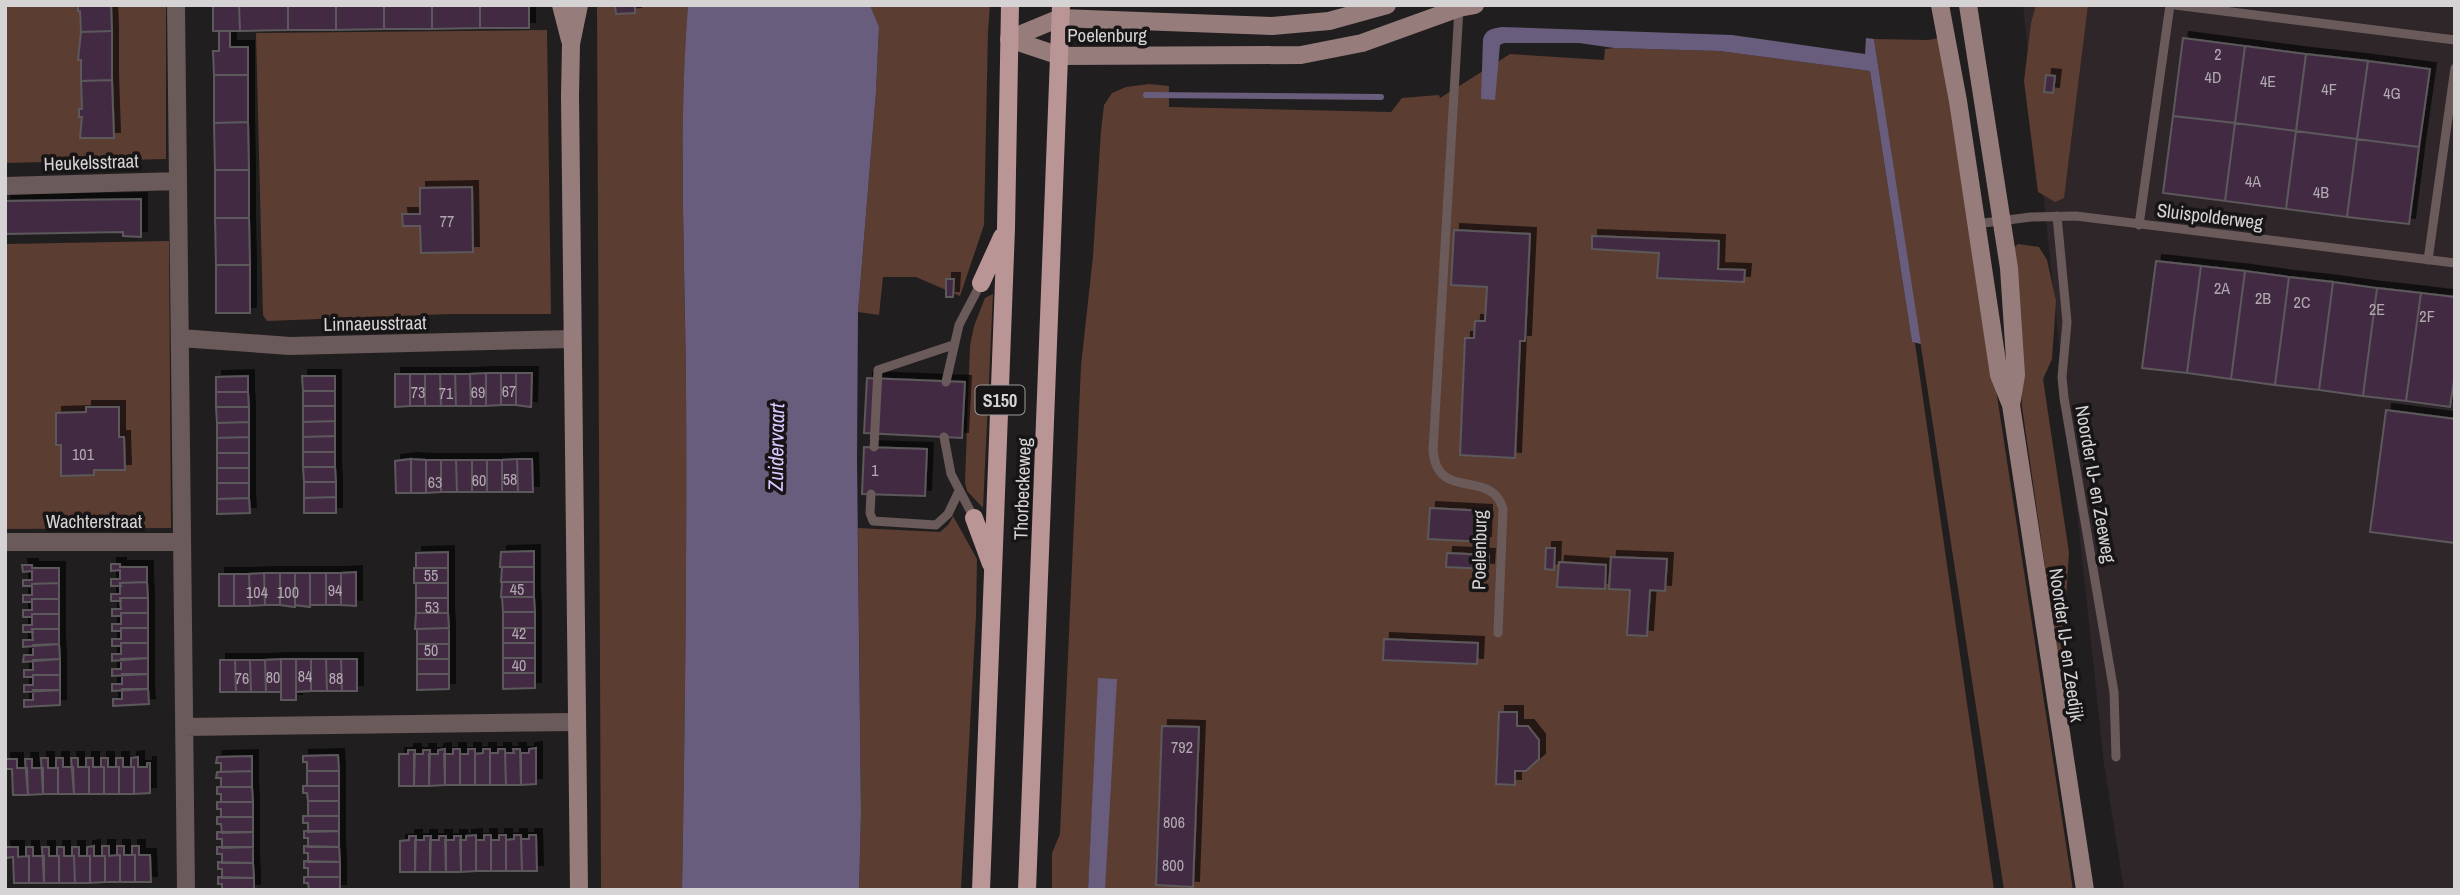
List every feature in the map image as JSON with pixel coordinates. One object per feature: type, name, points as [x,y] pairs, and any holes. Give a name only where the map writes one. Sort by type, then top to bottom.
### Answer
[{"type":"main road","name":"Thorbeckeweg","points":[[981,890],[1006,228],[1010,5]]},
{"type":"main road","name":"Thorbeckeweg","points":[[1027,890],[1060,12]]},
{"type":"main road","points":[[981,283],[1006,228]]},
{"type":"main road","points":[[974,518],[994,573]]},
{"type":"street","points":[[176,5],[186,890]]},
{"type":"street","points":[[561,5],[571,44]]},
{"type":"street","points":[[579,5],[571,44],[571,339],[579,890]]},
{"type":"street","name":"Poelenburg","points":[[1009,39],[1060,12],[1272,26],[1329,21],[1387,5]]},
{"type":"street","name":"Noorder IJ- en Zeedijk","points":[[1940,5],[1999,375],[2011,405],[2085,890]]},
{"type":"street","name":"Noorder IJ- en Zeedijk","points":[[1968,5],[2011,289],[2017,374],[2011,405]]},
{"type":"street","name":"Poelenburg","points":[[1009,39],[1060,56],[1301,55],[1362,43],[1464,6]]},
{"type":"street","name":"Heukelsstraat","points":[[5,186],[178,181]]},
{"type":"street","name":"Linnaeusstraat","points":[[180,338],[290,346],[571,339]]},
{"type":"street","name":"Wachterstraat","points":[[5,542],[182,542]]},
{"type":"street","points":[[184,727],[576,722]]},
{"type":"lane","name":"Sluispolderweg","points":[[2455,40],[2173,5],[2139,225],[2455,264]]},
{"type":"lane","name":"Poelenburg","points":[[1464,6],[1433,450],[1434,461],[1445,478],[1492,490],[1500,499],[1503,509],[1498,634]]},
{"type":"lane","points":[[2428,260],[2455,68]]},
{"type":"lane","points":[[1976,224],[2031,216],[2076,216],[2139,225]]},
{"type":"lane","name":"Noorder IJ- en Zeeweg","points":[[2057,216],[2067,322],[2062,377],[2064,398],[2114,692],[2116,757]]},
{"type":"lane","points":[[946,382],[960,325],[981,283]]},
{"type":"lane","points":[[874,447],[878,370],[953,345]]},
{"type":"lane","points":[[943,437],[949,466],[974,518]]},
{"type":"lane","points":[[871,494],[870,513],[873,521],[936,525],[948,514],[959,491]]},
{"type":"shaded area","points":[[5,5],[166,5],[166,159],[5,163]]},
{"type":"shaded area","points":[[597,5],[688,5],[683,101],[686,516],[682,890],[601,890]]},
{"type":"shaded area","points":[[870,5],[990,5],[984,225],[960,296],[916,277],[883,277],[879,315],[858,312],[879,28]]},
{"type":"shaded area","points":[[2023,5],[2455,5],[2455,890],[2124,890],[2104,764]]},
{"type":"shaded area","points":[[2036,5],[2088,5],[2064,198],[2055,202],[2038,192],[2024,81],[2031,23]]},
{"type":"shaded area","points":[[547,30],[551,314],[451,314],[267,321],[263,315],[256,33]]},
{"type":"shaded area","points":[[1939,38],[1957,136],[2073,890],[2004,890],[1874,39]]},
{"type":"shaded area","points":[[1605,49],[1719,51],[1870,71],[1912,342],[1915,343],[1994,890],[1100,890],[1099,678],[1088,890],[1052,890],[1052,853],[1060,834],[1081,366],[1093,256],[1101,131],[1104,105],[1112,93],[1126,87],[1149,84],[1169,86],[1169,107],[1391,112],[1402,98],[1439,95],[1440,98],[1510,54],[1604,60]]},
{"type":"shaded area","points":[[169,241],[171,528],[5,529],[5,244]]},
{"type":"shaded area","points":[[2018,244],[2039,247],[2047,260],[2056,301],[2052,359],[2043,379],[2069,553],[2061,677],[2022,407],[2013,249]]},
{"type":"shaded area","points":[[993,294],[983,508],[967,491],[965,482],[970,346],[974,326],[985,298]]},
{"type":"shaded area","points":[[953,516],[977,559],[961,890],[859,890],[861,814],[858,528],[940,532]]},
{"type":"water","name":"Zuidervaart","points":[[688,5],[870,5],[879,27],[858,312],[861,814],[859,890],[682,890],[686,512],[683,100]]},
{"type":"water","points":[[1501,27],[1732,35],[1865,54],[1866,38],[1874,39],[1921,344],[1912,342],[1870,71],[1719,51],[1614,48],[1579,43],[1504,43],[1500,45],[1495,100],[1481,99],[1483,39],[1488,31]]},
{"type":"water","points":[[1098,678],[1117,679],[1105,890],[1088,890]]},
{"type":"building","points":[[78,5],[111,5],[112,31],[81,32]]},
{"type":"building","points":[[213,5],[239,5],[240,31],[213,31]]},
{"type":"building","points":[[239,5],[288,5],[288,30],[240,31]]},
{"type":"building","points":[[288,5],[336,5],[336,30],[288,30]]},
{"type":"building","points":[[336,5],[384,5],[384,29],[336,30]]},
{"type":"building","points":[[384,5],[432,5],[432,29],[384,29]]},
{"type":"building","points":[[432,5],[480,5],[480,28],[432,29]]},
{"type":"building","points":[[480,5],[529,5],[529,28],[480,28]]},
{"type":"building","points":[[615,5],[635,5],[635,13],[616,14]]},
{"type":"building","points":[[112,31],[112,80],[81,81],[81,60],[78,60],[81,32]]},
{"type":"building","points":[[219,31],[230,31],[230,47],[248,47],[248,75],[214,75],[213,51],[219,51]]},
{"type":"building","points":[[2183,38],[2245,46],[2235,123],[2173,116]]},
{"type":"building","points":[[2245,46],[2306,54],[2296,131],[2235,123]]},
{"type":"building","points":[[2306,54],[2368,61],[2357,139],[2296,131]]},
{"type":"building","points":[[2368,61],[2430,69],[2419,147],[2357,139]]},
{"type":"building","points":[[214,75],[248,75],[248,122],[214,123]]},
{"type":"building","points":[[2046,75],[2055,76],[2053,93],[2044,92]]},
{"type":"building","points":[[112,80],[114,138],[80,138],[81,81]]},
{"type":"building","points":[[2173,116],[2235,123],[2225,201],[2163,193]]},
{"type":"building","points":[[248,122],[249,170],[215,170],[214,123]]},
{"type":"building","points":[[2235,123],[2296,131],[2286,209],[2225,201]]},
{"type":"building","points":[[2296,131],[2357,139],[2347,217],[2286,209]]},
{"type":"building","points":[[2357,139],[2419,147],[2409,224],[2347,217]]},
{"type":"building","points":[[215,170],[249,170],[249,218],[215,218]]},
{"type":"building","points":[[472,187],[473,252],[421,253],[420,226],[403,226],[402,214],[420,214],[420,188]]},
{"type":"building","points":[[141,199],[141,237],[123,236],[123,232],[5,234],[5,201]]},
{"type":"building","points":[[215,218],[249,218],[250,265],[216,265]]},
{"type":"building","points":[[1454,230],[1530,234],[1525,341],[1520,341],[1515,458],[1460,455],[1465,338],[1474,338],[1475,321],[1485,321],[1487,287],[1451,285]]},
{"type":"building","points":[[1592,236],[1719,241],[1718,269],[1745,270],[1744,282],[1657,278],[1659,253],[1592,249]]},
{"type":"building","points":[[2156,261],[2201,266],[2187,373],[2142,368]]},
{"type":"building","points":[[216,265],[250,265],[250,313],[216,313]]},
{"type":"building","points":[[2201,266],[2245,271],[2231,379],[2187,373]]},
{"type":"building","points":[[2245,271],[2289,277],[2275,385],[2231,379]]},
{"type":"building","points":[[2289,277],[2333,282],[2319,390],[2275,385]]},
{"type":"building","points":[[946,279],[954,279],[953,297],[946,297]]},
{"type":"building","points":[[2333,282],[2377,288],[2363,396],[2319,390]]},
{"type":"building","points":[[2377,288],[2421,293],[2406,401],[2363,396]]},
{"type":"building","points":[[2421,293],[2455,297],[2455,374],[2450,407],[2406,401]]},
{"type":"building","points":[[486,373],[501,373],[501,405],[486,406]]},
{"type":"building","points":[[486,373],[486,406],[471,406],[470,374]]},
{"type":"building","points":[[501,373],[516,373],[516,405],[501,405]]},
{"type":"building","points":[[516,373],[532,373],[531,407],[516,405]]},
{"type":"building","points":[[395,374],[410,374],[410,406],[395,407]]},
{"type":"building","points":[[410,374],[425,374],[425,406],[410,406]]},
{"type":"building","points":[[425,374],[440,374],[441,406],[425,406]]},
{"type":"building","points":[[440,374],[455,374],[456,406],[441,406]]},
{"type":"building","points":[[455,374],[470,374],[471,406],[456,406]]},
{"type":"building","points":[[248,376],[248,392],[216,392],[216,377]]},
{"type":"building","points":[[302,376],[335,376],[335,391],[303,391]]},
{"type":"building","points":[[867,378],[965,382],[962,438],[864,433]]},
{"type":"building","points":[[303,391],[335,391],[335,406],[303,406]]},
{"type":"building","points":[[216,392],[248,392],[249,407],[216,407]]},
{"type":"building","points":[[303,406],[335,406],[335,421],[303,422]]},
{"type":"building","points":[[86,407],[119,407],[119,437],[124,437],[125,470],[94,470],[94,475],[61,476],[61,445],[56,445],[56,413],[86,412]]},
{"type":"building","points":[[216,407],[249,407],[249,422],[217,423]]},
{"type":"building","points":[[2386,410],[2455,419],[2455,543],[2370,532]]},
{"type":"building","points":[[335,421],[335,436],[303,437],[303,422]]},
{"type":"building","points":[[249,422],[249,437],[217,438],[217,423]]},
{"type":"building","points":[[335,436],[335,452],[303,452],[303,437]]},
{"type":"building","points":[[249,437],[249,453],[217,453],[217,438]]},
{"type":"building","points":[[864,447],[927,449],[925,496],[862,494]]},
{"type":"building","points":[[303,452],[335,452],[335,467],[303,467]]},
{"type":"building","points":[[217,453],[249,453],[249,468],[217,468]]},
{"type":"building","points":[[411,459],[411,493],[396,493],[395,461]]},
{"type":"building","points":[[411,459],[426,460],[426,493],[411,493]]},
{"type":"building","points":[[517,459],[518,492],[502,492],[502,460]]},
{"type":"building","points":[[517,459],[532,459],[533,492],[518,492]]},
{"type":"building","points":[[426,460],[441,460],[441,492],[426,493]]},
{"type":"building","points":[[441,460],[456,460],[457,492],[441,492]]},
{"type":"building","points":[[456,460],[472,460],[472,492],[457,492]]},
{"type":"building","points":[[472,460],[487,460],[487,492],[472,492]]},
{"type":"building","points":[[487,460],[502,460],[502,492],[487,492]]},
{"type":"building","points":[[303,467],[335,467],[336,482],[304,482]]},
{"type":"building","points":[[217,468],[249,468],[249,483],[217,483]]},
{"type":"building","points":[[304,482],[336,482],[336,497],[304,498]]},
{"type":"building","points":[[217,483],[249,483],[249,498],[217,499]]},
{"type":"building","points":[[336,497],[336,513],[304,513],[304,498]]},
{"type":"building","points":[[249,498],[250,513],[217,514],[217,499]]},
{"type":"building","points":[[1430,508],[1486,511],[1485,542],[1428,539]]},
{"type":"building","points":[[1546,548],[1555,548],[1554,570],[1545,569]]},
{"type":"building","points":[[534,551],[534,567],[500,567],[501,552]]},
{"type":"building","points":[[448,552],[448,568],[416,568],[416,553]]},
{"type":"building","points":[[1447,553],[1489,555],[1488,569],[1446,567]]},
{"type":"building","points":[[1611,557],[1667,559],[1665,591],[1650,590],[1647,636],[1627,635],[1630,590],[1609,589]]},
{"type":"building","points":[[1559,562],[1606,565],[1605,589],[1557,587]]},
{"type":"building","points":[[111,564],[120,564],[120,567],[147,567],[147,582],[111,586],[111,579],[120,579],[120,570],[111,571]]},
{"type":"building","points":[[22,565],[32,565],[32,568],[59,568],[59,583],[23,586],[23,580],[32,580],[32,571],[23,572]]},
{"type":"building","points":[[502,567],[534,567],[534,582],[501,582]]},
{"type":"building","points":[[414,568],[448,568],[448,583],[414,583]]},
{"type":"building","points":[[356,572],[356,606],[341,605],[341,573]]},
{"type":"building","points":[[264,573],[265,605],[250,606],[249,574]]},
{"type":"building","points":[[264,573],[280,573],[280,605],[265,605]]},
{"type":"building","points":[[280,573],[295,573],[295,607],[280,605]]},
{"type":"building","points":[[295,573],[310,573],[310,607],[295,605]]},
{"type":"building","points":[[310,573],[326,573],[326,605],[310,605]]},
{"type":"building","points":[[326,573],[341,573],[341,605],[326,605]]},
{"type":"building","points":[[219,574],[234,574],[234,606],[219,606]]},
{"type":"building","points":[[234,574],[249,574],[250,606],[234,606]]},
{"type":"building","points":[[147,582],[148,598],[120,598],[121,601],[111,601],[111,594],[120,594],[120,583]]},
{"type":"building","points":[[502,582],[534,582],[534,597],[501,597]]},
{"type":"building","points":[[59,583],[59,599],[32,599],[32,602],[23,602],[23,595],[32,595],[32,584]]},
{"type":"building","points":[[416,583],[448,583],[448,598],[416,598]]},
{"type":"building","points":[[502,597],[534,597],[535,612],[503,612]]},
{"type":"building","points":[[120,598],[148,598],[148,613],[121,613],[121,616],[112,616],[112,609],[121,609]]},
{"type":"building","points":[[416,598],[448,598],[448,613],[416,613]]},
{"type":"building","points":[[32,599],[59,599],[59,614],[32,614],[32,617],[23,617],[23,610],[32,610]]},
{"type":"building","points":[[503,612],[535,612],[535,628],[503,628]]},
{"type":"building","points":[[121,613],[148,613],[148,628],[121,628],[121,631],[112,631],[112,624],[121,624]]},
{"type":"building","points":[[416,613],[448,613],[449,628],[415,629]]},
{"type":"building","points":[[32,614],[59,614],[59,629],[32,629],[33,632],[23,632],[23,625],[32,625]]},
{"type":"building","points":[[121,628],[148,628],[148,643],[121,643],[121,646],[112,646],[112,639],[121,639]]},
{"type":"building","points":[[449,628],[449,644],[417,644],[417,629]]},
{"type":"building","points":[[503,628],[535,628],[535,643],[503,643]]},
{"type":"building","points":[[32,629],[59,629],[59,644],[23,647],[23,640],[33,640]]},
{"type":"building","points":[[1384,639],[1478,643],[1477,664],[1383,660]]},
{"type":"building","points":[[121,643],[148,643],[148,658],[112,661],[112,654],[121,654]]},
{"type":"building","points":[[503,643],[535,643],[535,658],[503,658]]},
{"type":"building","points":[[59,644],[60,659],[23,662],[24,655],[33,655],[33,645]]},
{"type":"building","points":[[417,644],[449,644],[449,659],[417,659]]},
{"type":"building","points":[[148,658],[148,674],[112,676],[112,669],[121,669],[121,659]]},
{"type":"building","points":[[503,658],[535,658],[535,673],[503,673]]},
{"type":"building","points":[[60,659],[60,675],[24,677],[24,670],[33,670],[33,660]]},
{"type":"building","points":[[281,659],[281,692],[266,692],[265,660]]},
{"type":"building","points":[[281,659],[296,659],[296,700],[281,700]]},
{"type":"building","points":[[296,659],[311,659],[311,691],[296,692]]},
{"type":"building","points":[[311,659],[326,659],[327,691],[311,691]]},
{"type":"building","points":[[326,659],[341,659],[342,691],[327,691]]},
{"type":"building","points":[[341,659],[357,659],[357,691],[342,691]]},
{"type":"building","points":[[417,659],[449,659],[449,674],[417,674]]},
{"type":"building","points":[[220,660],[235,660],[236,692],[220,692]]},
{"type":"building","points":[[235,660],[250,660],[251,692],[236,692]]},
{"type":"building","points":[[250,660],[265,660],[266,692],[251,692]]},
{"type":"building","points":[[503,673],[535,673],[535,688],[503,689]]},
{"type":"building","points":[[122,674],[148,674],[148,689],[112,691],[112,684],[122,684]]},
{"type":"building","points":[[417,674],[449,674],[449,689],[417,690]]},
{"type":"building","points":[[33,675],[60,675],[60,690],[24,692],[24,685],[33,685]]},
{"type":"building","points":[[122,689],[148,689],[149,704],[113,706],[113,699],[122,699]]},
{"type":"building","points":[[33,690],[60,690],[60,705],[24,707],[24,700],[33,700]]},
{"type":"building","points":[[1499,712],[1517,712],[1517,726],[1528,726],[1539,740],[1539,759],[1526,771],[1515,771],[1515,785],[1496,784]]},
{"type":"building","points":[[1162,726],[1199,727],[1193,887],[1156,885]]},
{"type":"building","points":[[536,748],[536,784],[521,785],[521,753],[529,753],[529,749]]},
{"type":"building","points":[[445,749],[445,785],[429,786],[429,754],[438,754],[438,750]]},
{"type":"building","points":[[453,749],[460,749],[460,785],[445,785],[444,754],[453,754]]},
{"type":"building","points":[[468,749],[475,749],[475,785],[460,785],[460,754],[468,754]]},
{"type":"building","points":[[483,749],[490,749],[490,785],[475,785],[475,754],[483,753]]},
{"type":"building","points":[[498,749],[505,749],[506,785],[490,785],[490,753],[498,753]]},
{"type":"building","points":[[513,749],[520,749],[521,785],[506,785],[505,753],[514,753]]},
{"type":"building","points":[[408,750],[415,750],[414,786],[399,786],[399,754],[408,754]]},
{"type":"building","points":[[423,750],[430,750],[429,786],[414,786],[414,754],[423,754]]},
{"type":"building","points":[[338,755],[339,771],[307,771],[307,762],[303,762],[303,756]]},
{"type":"building","points":[[252,756],[252,771],[221,772],[221,763],[216,763],[217,757]]},
{"type":"building","points":[[138,757],[138,767],[147,767],[147,763],[150,763],[150,793],[134,794],[134,767],[131,767],[131,758]]},
{"type":"building","points":[[41,758],[48,758],[48,768],[58,768],[58,794],[43,794]]},
{"type":"building","points":[[56,758],[63,758],[63,767],[73,767],[74,794],[58,794]]},
{"type":"building","points":[[71,758],[78,758],[78,767],[89,767],[89,794],[74,794]]},
{"type":"building","points":[[86,758],[93,758],[93,767],[104,767],[104,794],[89,794],[89,767],[86,767]]},
{"type":"building","points":[[101,758],[108,758],[108,767],[119,767],[119,794],[104,794],[104,767],[101,767]]},
{"type":"building","points":[[116,758],[123,758],[123,767],[134,767],[134,794],[119,794],[119,767],[116,767]]},
{"type":"building","points":[[5,759],[17,759],[17,768],[27,768],[28,795],[13,795],[12,769],[5,769]]},
{"type":"building","points":[[25,759],[32,759],[32,768],[43,768],[43,794],[28,795]]},
{"type":"building","points":[[252,771],[252,787],[221,787],[221,778],[216,778],[217,772]]},
{"type":"building","points":[[307,771],[339,771],[339,786],[307,786]]},
{"type":"building","points":[[303,786],[339,786],[339,801],[308,801],[307,793],[303,793]]},
{"type":"building","points":[[217,787],[252,787],[253,802],[221,802]]},
{"type":"building","points":[[308,801],[339,801],[339,816],[308,816]]},
{"type":"building","points":[[217,802],[253,802],[253,817],[221,817]]},
{"type":"building","points":[[303,816],[339,816],[339,831],[308,832],[308,823],[303,823]]},
{"type":"building","points":[[217,817],[253,817],[253,832],[222,833]]},
{"type":"building","points":[[304,831],[339,831],[339,847],[308,847],[308,838],[304,838]]},
{"type":"building","points":[[217,832],[253,832],[253,847],[222,848],[222,839],[217,839]]},
{"type":"building","points":[[476,835],[476,871],[461,872],[460,840]]},
{"type":"building","points":[[484,835],[491,835],[491,871],[476,871],[476,840],[484,840]]},
{"type":"building","points":[[499,835],[506,835],[506,871],[491,871],[491,840],[499,840]]},
{"type":"building","points":[[514,835],[521,835],[522,871],[506,871],[506,840],[514,839]]},
{"type":"building","points":[[529,835],[536,835],[537,871],[522,871],[521,839],[529,839]]},
{"type":"building","points":[[409,836],[416,836],[415,872],[400,872],[400,841],[409,840]]},
{"type":"building","points":[[424,836],[431,836],[430,872],[415,872],[415,840],[424,840]]},
{"type":"building","points":[[439,836],[446,836],[446,872],[430,872],[430,840],[439,840]]},
{"type":"building","points":[[454,836],[461,836],[461,872],[446,872],[445,840],[454,840]]},
{"type":"building","points":[[94,846],[94,856],[105,856],[105,882],[90,883],[90,856],[87,856],[87,847]]},
{"type":"building","points":[[102,846],[109,846],[109,856],[120,855],[120,882],[105,882],[105,856],[102,856]]},
{"type":"building","points":[[117,846],[124,846],[124,855],[135,855],[135,882],[120,882],[120,855],[117,855]]},
{"type":"building","points":[[132,846],[139,846],[139,855],[150,855],[151,882],[135,882],[135,855],[132,855]]},
{"type":"building","points":[[304,846],[339,847],[340,862],[308,862],[308,853],[304,853]]},
{"type":"building","points":[[5,847],[18,847],[18,857],[29,856],[29,883],[14,883],[13,857],[6,858]]},
{"type":"building","points":[[26,847],[33,847],[33,856],[44,856],[44,883],[29,883],[29,856],[26,856]]},
{"type":"building","points":[[42,847],[49,847],[49,856],[59,856],[59,883],[44,883]]},
{"type":"building","points":[[57,847],[64,847],[64,856],[74,856],[75,883],[59,883]]},
{"type":"building","points":[[72,847],[79,847],[79,856],[90,856],[90,883],[75,883]]},
{"type":"building","points":[[217,847],[253,847],[253,863],[222,863],[222,854],[217,854]]},
{"type":"building","points":[[304,861],[340,862],[340,877],[308,877],[308,868],[304,868]]},
{"type":"building","points":[[218,862],[253,863],[254,878],[222,878],[222,869],[218,869]]},
{"type":"building","points":[[218,877],[254,878],[254,890],[222,890]]},
{"type":"building","points":[[304,877],[340,877],[340,890],[309,890],[308,883],[304,883]]},
{"type":"waterway","points":[[1146,95],[1381,97]]}]
